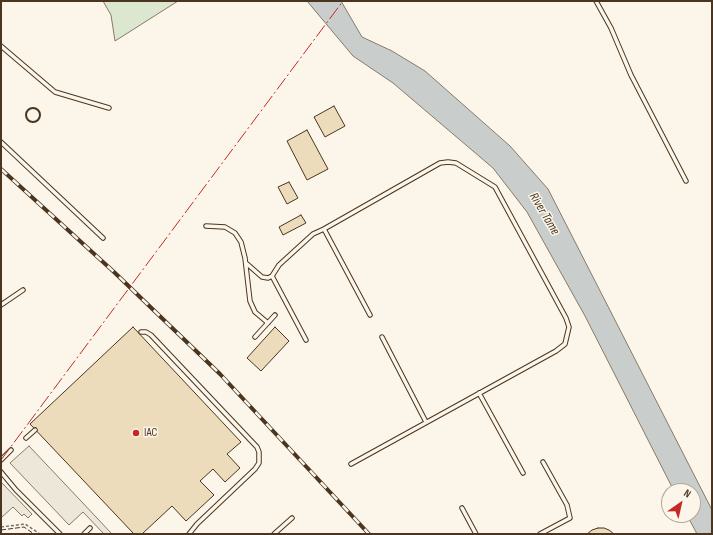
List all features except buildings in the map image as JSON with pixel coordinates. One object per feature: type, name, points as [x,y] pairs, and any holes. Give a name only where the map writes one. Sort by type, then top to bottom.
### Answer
[{"type":"lane","points":[[596,1],[611,28],[631,75],[686,181]]},
{"type":"lane","points":[[1,46],[55,92],[109,108]]},
{"type":"lane","points":[[1,142],[103,238]]},
{"type":"lane","points":[[246,263],[262,277],[268,278],[272,276],[279,266],[313,234],[440,163],[456,163],[495,187],[566,318],[569,327],[565,344],[556,351],[351,464]]},
{"type":"lane","points":[[206,226],[225,227],[235,233],[241,242],[246,263],[250,301],[255,312],[268,323]]},
{"type":"lane","points":[[324,229],[370,314]]},
{"type":"lane","points":[[272,276],[306,340]]},
{"type":"lane","points":[[1,304],[23,290]]},
{"type":"lane","points":[[255,338],[275,315]]},
{"type":"lane","points":[[141,332],[146,332],[151,335],[257,447],[259,452],[259,463],[255,469],[197,524],[189,534]]},
{"type":"lane","points":[[382,337],[426,422]]},
{"type":"lane","points":[[479,393],[523,473]]},
{"type":"lane","points":[[26,438],[35,430]]},
{"type":"lane","points":[[1,460],[11,450]]},
{"type":"lane","points":[[540,534],[570,518],[567,505],[543,462]]},
{"type":"lane","points":[[1,472],[16,490],[60,534]]},
{"type":"lane","points":[[462,508],[476,534]]},
{"type":"lane","points":[[274,534],[292,518]]},
{"type":"lane","points":[[84,534],[90,528]]},
{"type":"path","points":[[1,527],[25,524],[40,534]]},
{"type":"green space","points":[[103,1],[178,1],[115,41],[111,15]]},
{"type":"shaded area","points":[[29,446],[112,534],[104,534],[83,512],[69,525],[10,463]]},
{"type":"shaded area","points":[[1,482],[32,514],[28,518],[24,514],[22,516],[13,507],[1,518]]},
{"type":"water","name":"River Tame","points":[[307,1],[341,1],[362,37],[392,51],[425,71],[510,146],[548,189],[698,483],[670,483],[585,316],[527,212],[493,168],[393,83],[353,56]]},
{"type":"water","points":[[701,488],[712,510],[712,534],[697,534],[691,523],[701,523]]},
{"type":"railway","points":[[1,169],[114,272],[220,374],[369,534]]},
{"type":"fence","points":[[1,530],[24,527],[34,534]]},
{"type":"wall","points":[[33,108],[38,110],[40,115],[38,120],[33,122],[28,120],[26,115],[28,110],[33,108]]},
{"type":"power","points":[[1,460],[343,1]]},
{"type":"place","name":"IAC","points":[[136,433]]}]
